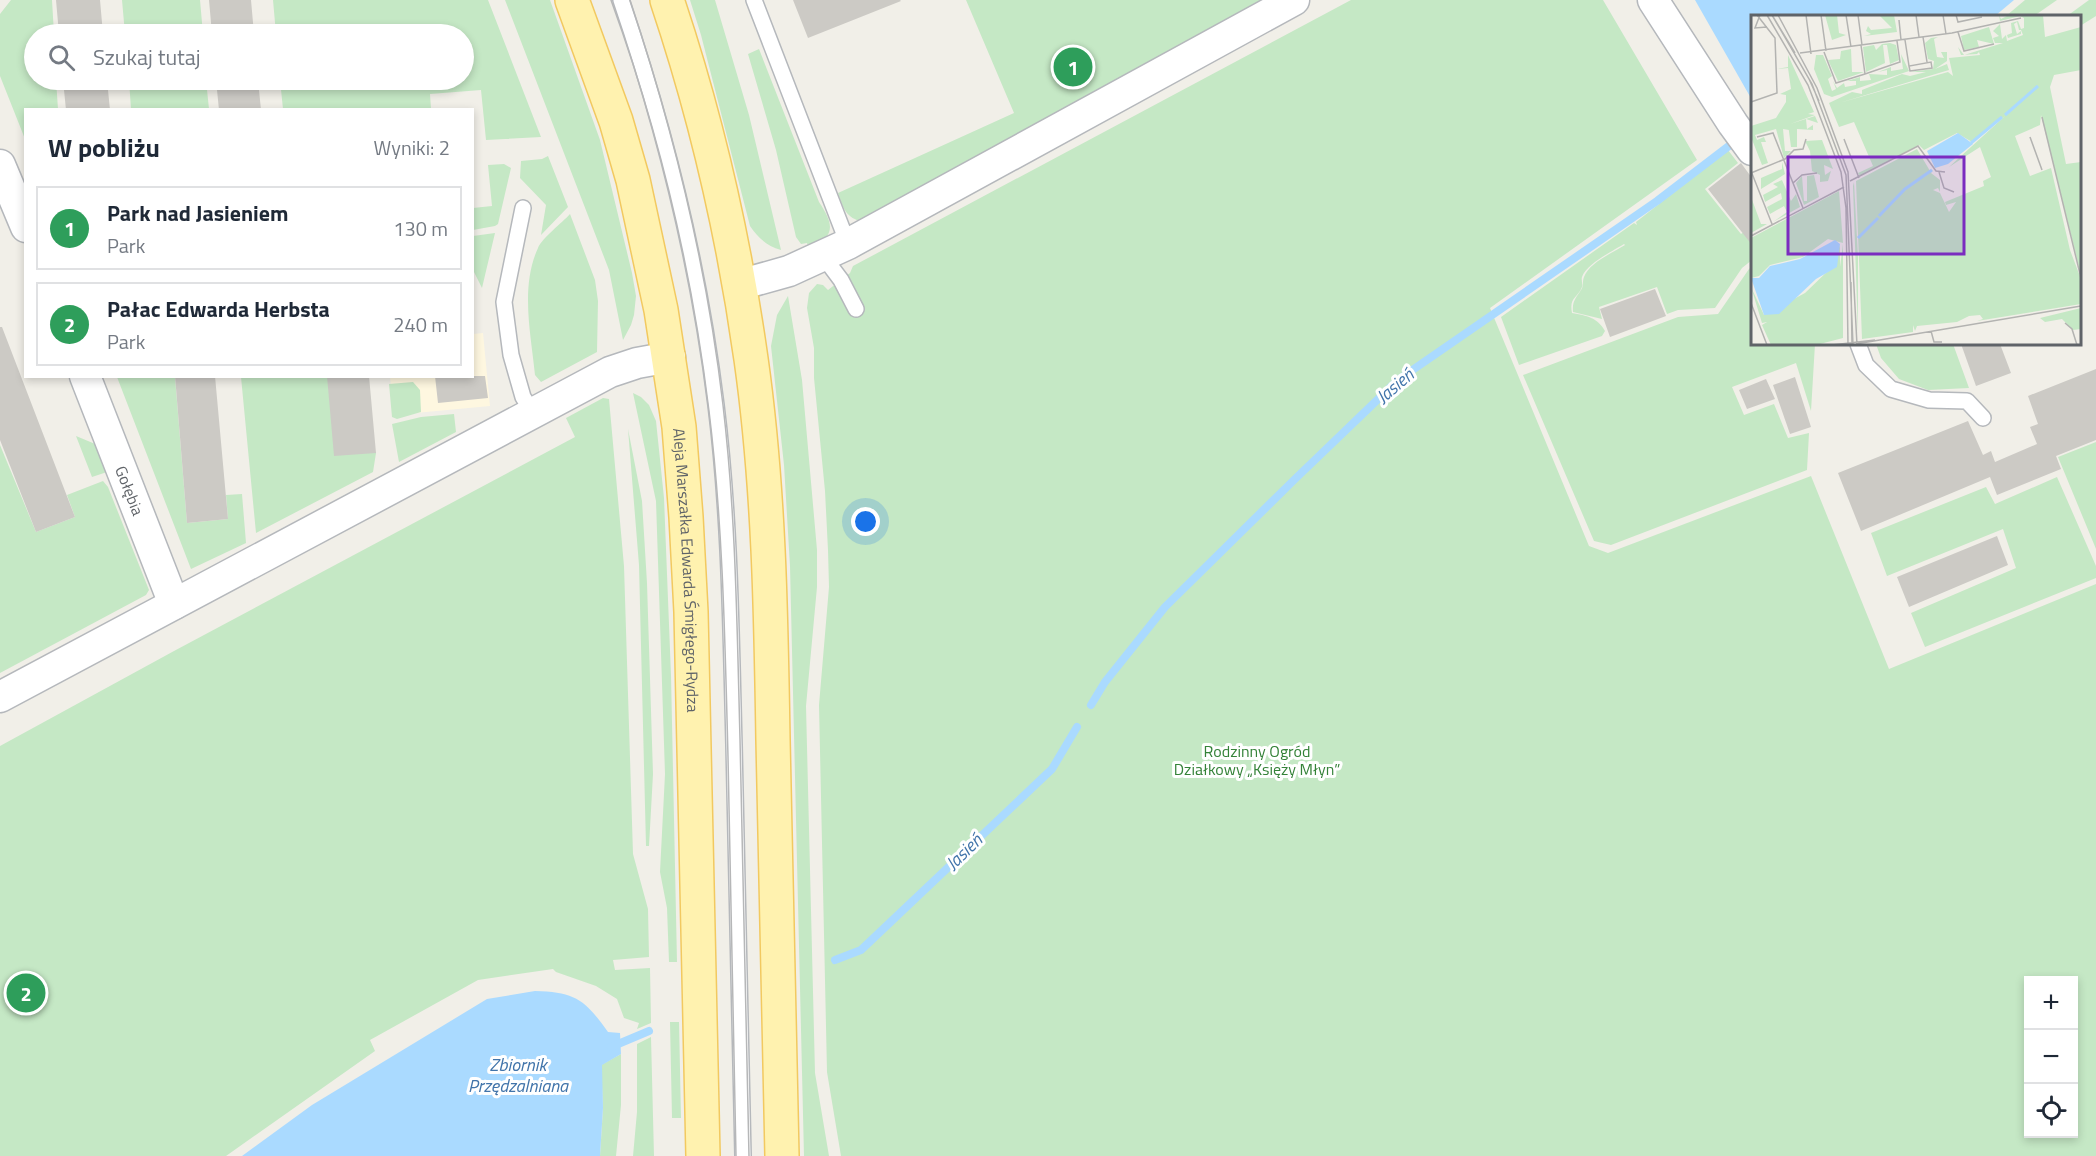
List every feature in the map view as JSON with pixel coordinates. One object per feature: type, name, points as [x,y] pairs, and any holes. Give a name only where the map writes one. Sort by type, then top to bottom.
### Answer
[{"type":"main road","name":"Aleja Marszałka Edwarda Śmigłego-Rydza","points":[[572,0],[626,152],[646,236],[670,357],[683,472],[690,590],[703,1156]]},
{"type":"main road","points":[[667,0],[714,169],[739,285],[759,428],[768,551],[782,1156]]},
{"type":"street","points":[[739,285],[789,271],[835,250],[1294,0]]},
{"type":"street","points":[[1653,0],[1745,140]]},
{"type":"street","points":[[0,165],[24,222]]},
{"type":"street","points":[[0,697],[615,369],[670,357]]},
{"type":"street","name":"Gołębia","points":[[86,378],[174,604]]},
{"type":"lane","points":[[621,0],[651,93],[683,214],[704,326],[721,448],[729,577],[743,1156]]},
{"type":"lane","points":[[754,0],[835,250],[841,279],[856,309]]},
{"type":"lane","points":[[523,208],[504,302],[511,355],[523,397],[533,413]]},
{"type":"lane","points":[[1858,345],[1866,365],[1891,389],[1929,400],[1967,400],[1983,418]]},
{"type":"shaded area","points":[[483,333],[490,406],[394,415],[390,378],[474,378],[474,334]]},
{"type":"green space","points":[[11,0],[52,0],[53,24],[24,24],[24,90],[57,90],[58,108],[24,108],[24,136],[0,76],[0,14]]},
{"type":"green space","points":[[122,0],[200,0],[202,24],[124,24]]},
{"type":"green space","points":[[273,0],[488,0],[541,137],[486,140],[481,90],[430,94],[431,108],[283,108],[281,90],[474,90],[474,24],[275,24]]},
{"type":"green space","points":[[505,0],[550,0],[600,140],[636,296],[634,315],[623,340],[609,270]]},
{"type":"green space","points":[[690,0],[715,0],[749,115],[781,250],[763,241],[750,226]]},
{"type":"green space","points":[[966,0],[1275,0],[863,222],[853,218],[844,208],[838,193],[1014,113]]},
{"type":"green space","name":"Rodzinny Ogród Działkowy „Księży Młyn”","points":[[1351,0],[1603,0],[1697,160],[1490,308],[1589,546],[1608,553],[1811,476],[1889,669],[2096,584],[2096,1156],[841,1156],[827,1072],[819,705],[829,587],[828,550],[814,378],[814,348],[807,308],[809,293],[817,284],[823,285],[828,290],[850,273],[853,266]]},
{"type":"green space","points":[[2025,0],[2057,0],[2035,15],[2007,15]]},
{"type":"green space","points":[[2089,0],[2096,0],[2096,16],[2081,25],[2081,15],[2068,15]]},
{"type":"green space","points":[[759,49],[819,202],[830,224],[830,230],[824,240],[809,250],[807,243],[801,244],[796,237],[776,150],[748,54]]},
{"type":"green space","points":[[130,90],[207,90],[209,108],[131,108]]},
{"type":"green space","points":[[1728,150],[1738,163],[1705,189],[1741,234],[1751,227],[1751,261],[1742,268],[1715,308],[1678,310],[1667,314],[1657,287],[1599,307],[1602,319],[1573,312],[1574,302],[1582,288],[1587,272],[1624,244],[1589,267],[1582,278],[1582,287],[1572,304],[1572,313],[1587,316],[1599,323],[1605,331],[1602,336],[1519,365],[1501,317],[1634,223],[1637,225],[1636,222]]},
{"type":"green space","points":[[548,156],[568,207],[541,235],[546,205],[520,178],[521,161],[542,159]]},
{"type":"green space","points":[[504,164],[511,168],[498,224],[474,230],[474,208],[492,206],[488,165]]},
{"type":"green space","points":[[570,214],[595,280],[598,301],[597,352],[541,382],[535,375],[531,343],[528,311],[529,279],[540,244]]},
{"type":"green space","points":[[495,233],[482,288],[474,272],[474,236]]},
{"type":"green space","points":[[1751,267],[1751,345],[1815,345],[1811,411],[1796,363],[1732,387],[1744,415],[1774,404],[1788,438],[1809,433],[1807,470],[1611,545],[1594,541],[1523,375],[1678,317],[1718,314]]},
{"type":"green space","points":[[788,296],[802,380],[817,550],[817,587],[806,706],[815,1073],[829,1156],[804,1156],[790,566],[784,465],[771,346],[777,315]]},
{"type":"green space","points":[[1876,345],[1953,345],[1969,388],[1928,390],[1899,379],[1881,358]]},
{"type":"green space","points":[[117,378],[175,378],[187,523],[228,519],[226,495],[242,494],[246,543],[191,569]]},
{"type":"green space","points":[[241,378],[328,378],[376,453],[373,472],[256,533]]},
{"type":"green space","points":[[413,382],[420,390],[421,412],[397,419],[392,417],[389,384]]},
{"type":"green space","points":[[633,393],[649,405],[656,421],[664,498],[671,675],[677,962],[669,962],[667,908],[660,872],[665,774],[656,501]]},
{"type":"green space","points":[[603,398],[609,399],[624,566],[633,854],[648,909],[649,957],[613,960],[615,970],[650,968],[651,1023],[637,1029],[639,1023],[624,1018],[617,999],[596,986],[553,969],[478,980],[370,1040],[375,1051],[226,1156],[0,1156],[0,746],[575,437],[566,418]]},
{"type":"green space","points":[[454,414],[456,432],[399,462],[392,424],[421,417]]},
{"type":"green space","points":[[628,429],[642,501],[647,583],[653,774],[649,846],[646,846],[639,565]]},
{"type":"green space","points":[[76,436],[100,446],[110,471],[92,477]]},
{"type":"green space","points":[[2096,442],[2096,549],[2058,457]]},
{"type":"green space","points":[[0,445],[36,532],[75,517],[67,495],[103,481],[108,487],[149,590],[146,595],[0,673]]},
{"type":"green space","points":[[2057,477],[2096,566],[2096,578],[1925,647],[1911,613],[2016,568],[2003,529],[1887,576],[1871,533],[1986,487],[1995,504]]},
{"type":"green space","points":[[670,1022],[679,1022],[681,1118],[672,1118]]},
{"type":"green space","points":[[651,1037],[654,1156],[633,1156],[637,1112],[637,1044]]},
{"type":"green space","points":[[621,1054],[621,1105],[616,1156],[600,1156],[603,1108],[601,1065]]},
{"type":"water","points":[[1695,0],[2014,0],[1996,15],[1751,15],[1751,98]]},
{"type":"water","name":"Zbiornik Przędzalniana","points":[[535,991],[570,996],[586,1005],[608,1032],[620,1033],[621,1054],[602,1065],[603,1108],[600,1156],[242,1156],[312,1105],[487,999]]},
{"type":"building","points":[[56,0],[100,0],[102,24],[58,24]]},
{"type":"building","points":[[209,0],[251,0],[253,24],[211,24]]},
{"type":"building","points":[[793,0],[900,0],[901,1],[808,38]]},
{"type":"building","points":[[64,90],[108,90],[110,108],[66,108]]},
{"type":"building","points":[[217,90],[259,90],[261,108],[219,108]]},
{"type":"building","points":[[1741,163],[1751,177],[1751,244],[1708,189]]},
{"type":"building","points":[[1655,289],[1666,316],[1610,337],[1600,309]]},
{"type":"building","points":[[0,327],[2,327],[75,517],[36,532],[0,440]]},
{"type":"building","points":[[1961,345],[2000,345],[2011,373],[1976,386]]},
{"type":"building","points":[[2096,369],[2096,440],[2056,456],[2061,469],[1997,495],[1990,477],[1861,531],[1838,473],[1968,421],[1983,455],[1991,451],[1995,462],[2037,444],[2030,427],[2038,424],[2028,396]]},
{"type":"building","points":[[485,376],[488,398],[438,403],[435,378]]},
{"type":"building","points":[[1795,377],[1811,427],[1790,434],[1773,385]]},
{"type":"building","points":[[175,378],[215,378],[228,519],[187,523]]},
{"type":"building","points":[[327,378],[369,378],[376,453],[334,456]]},
{"type":"building","points":[[1766,379],[1775,399],[1747,409],[1739,390]]},
{"type":"building","points":[[1997,536],[2008,565],[1909,607],[1897,577]]},
{"type":"waterway","name":"Jasień","points":[[1091,705],[1105,682],[1165,607],[1398,380],[1657,201],[1738,139]]},
{"type":"waterway","name":"Jasień","points":[[835,960],[861,950],[1052,769],[1077,727]]},
{"type":"waterway","name":"Jasień","points":[[611,1047],[649,1031]]},
{"type":"tram line","points":[[611,0],[644,100],[672,202],[702,359],[714,454],[724,627],[736,1156]]},
{"type":"tram line","points":[[630,0],[661,100],[687,200],[708,302],[723,405],[737,614],[749,1156]]},
{"type":"place","name":"Park nad Jasieniem","points":[[1073,67]]},
{"type":"place","name":"Pałac Edwarda Herbsta","points":[[26,993]]}]
